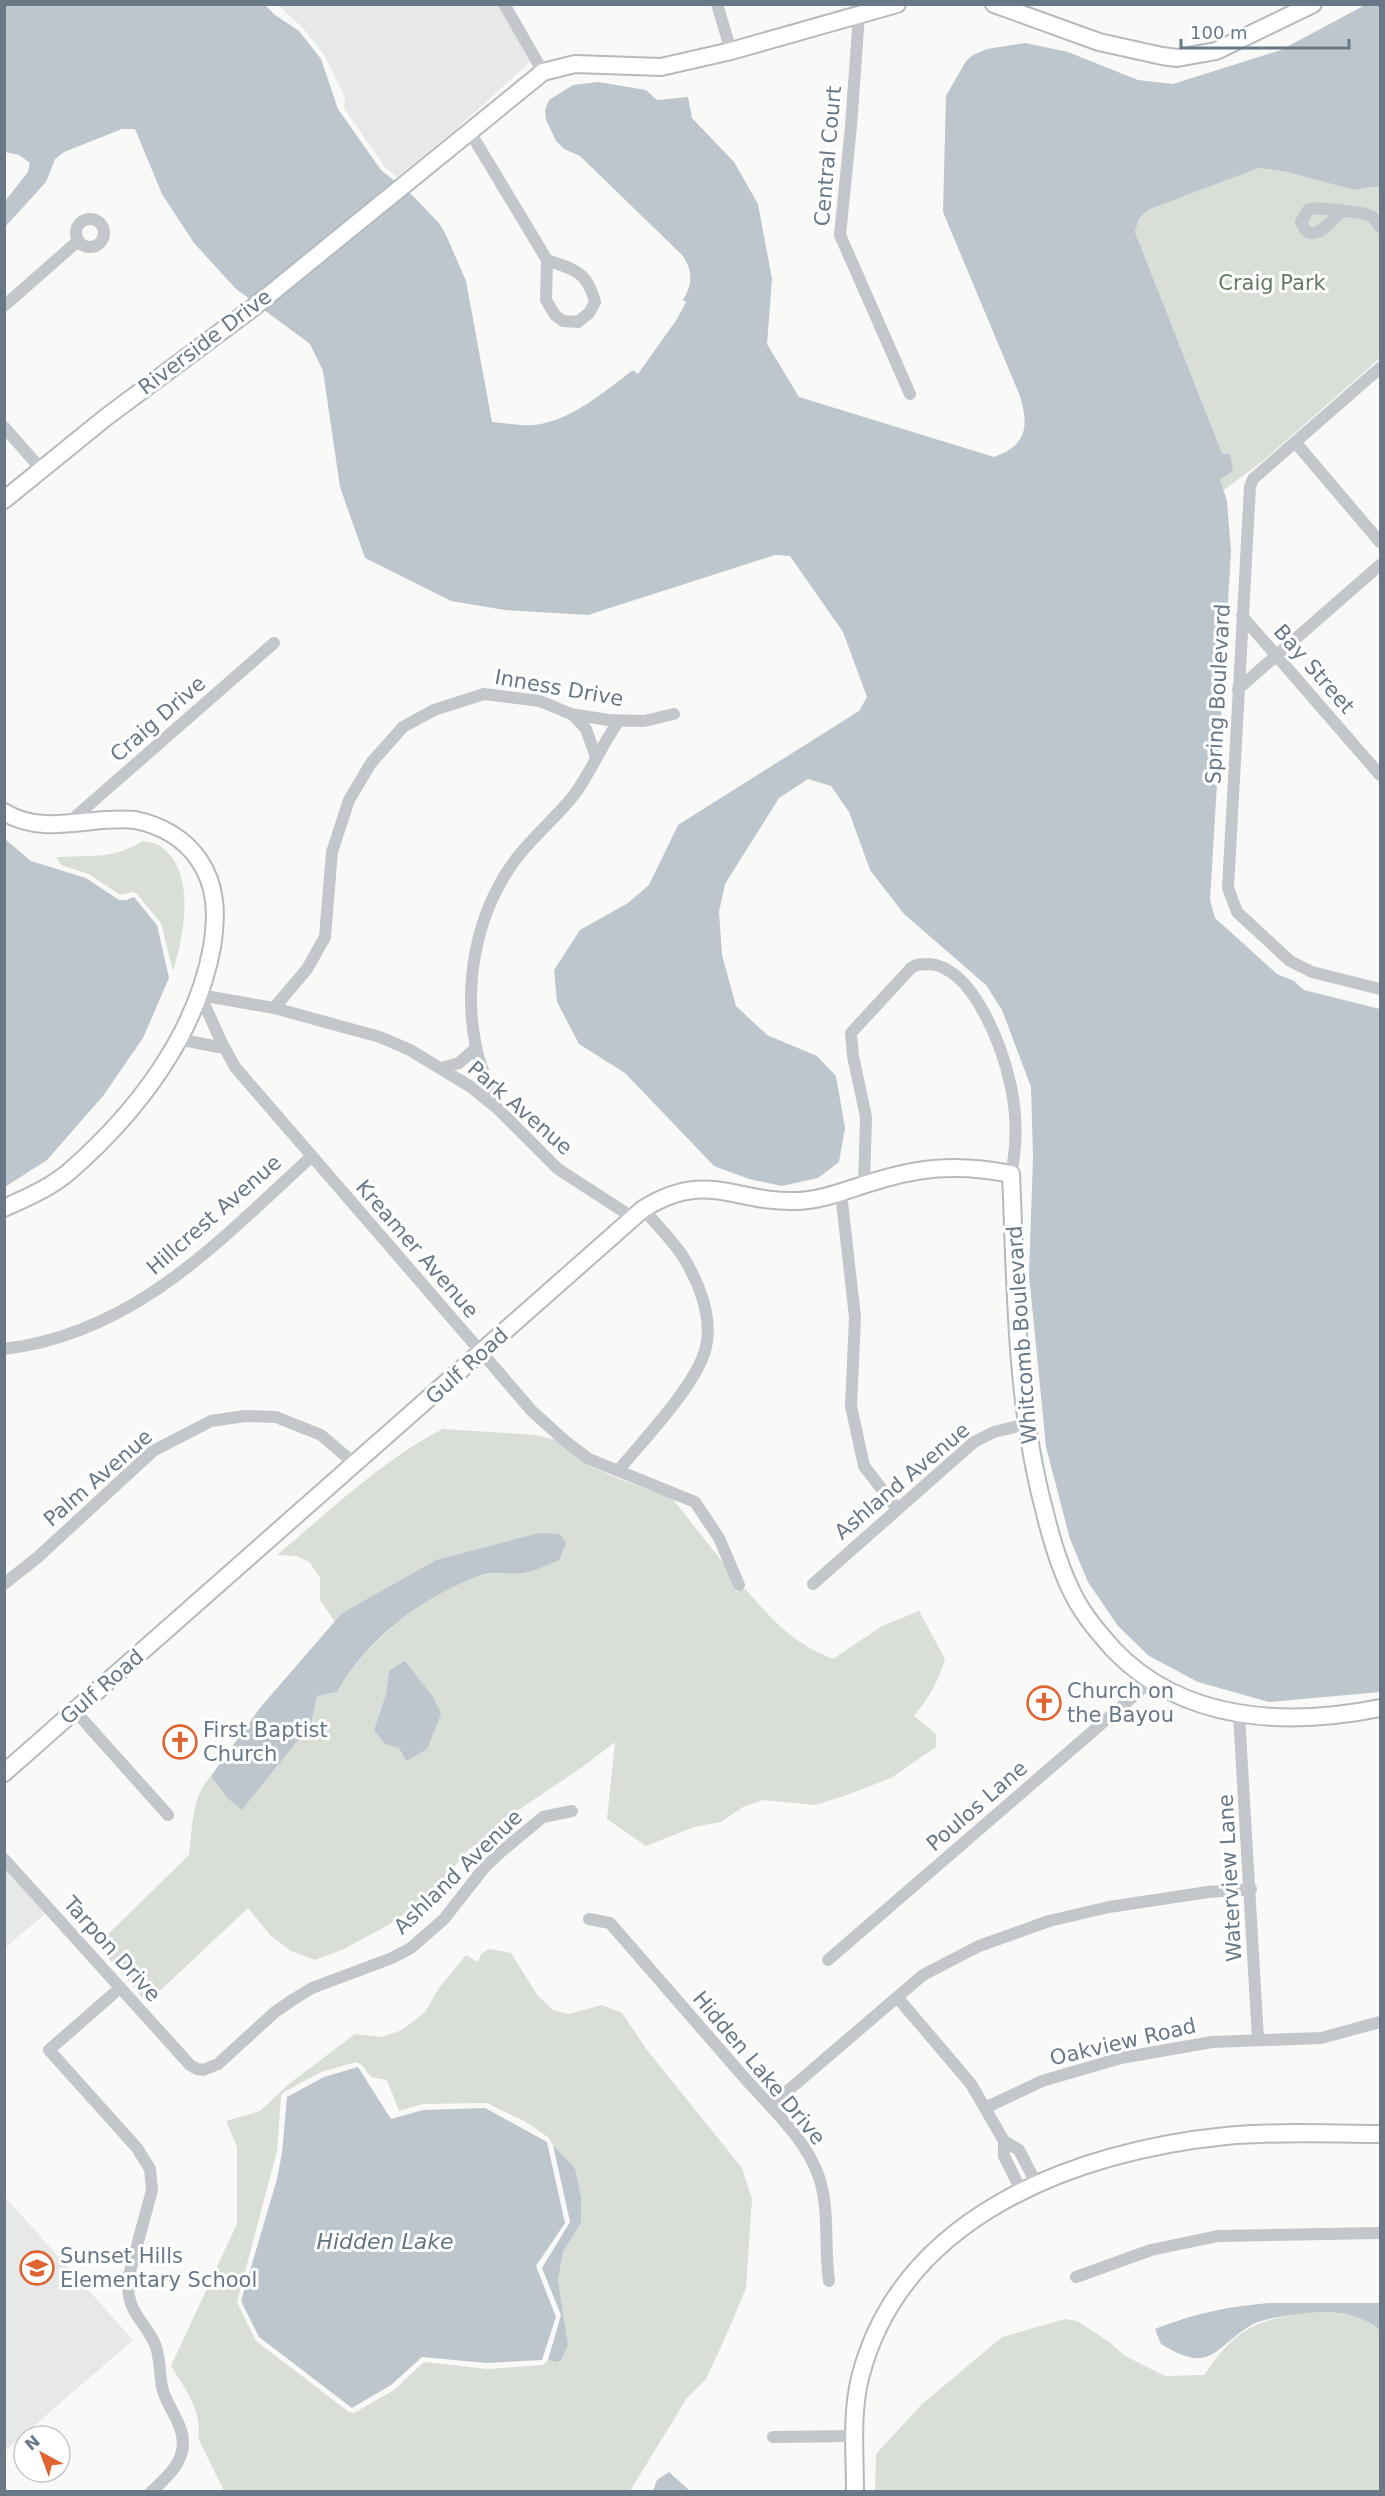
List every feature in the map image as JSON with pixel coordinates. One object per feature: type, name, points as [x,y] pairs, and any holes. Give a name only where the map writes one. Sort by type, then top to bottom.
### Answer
[{"type":"street","points":[[504,4],[543,72],[575,64],[661,67],[731,51],[897,4]]},
{"type":"street","points":[[717,4],[731,51]]},
{"type":"street","points":[[994,4],[1099,42],[1177,58],[1216,51],[1313,4]]},
{"type":"street","name":"Central Court","points":[[859,15],[840,235],[910,394]]},
{"type":"street","name":"Riverside Drive","points":[[4,500],[41,469],[254,307],[543,72]]},
{"type":"street","points":[[470,132],[547,260],[546,300],[555,315],[563,321],[578,322],[589,313],[596,302],[591,286],[582,273],[547,260]]},
{"type":"street","points":[[1341,211],[1371,216],[1380,227]]},
{"type":"street","points":[[4,306],[78,241]]},
{"type":"street","name":"Spring Boulevard","points":[[1380,368],[1253,478],[1250,487],[1228,888],[1237,912],[1290,961],[1312,972],[1380,989]]},
{"type":"street","points":[[4,427],[41,469]]},
{"type":"street","points":[[1295,442],[1380,542]]},
{"type":"street","points":[[1238,688],[1380,565]]},
{"type":"street","name":"Bay Street","points":[[1242,616],[1380,775]]},
{"type":"street","name":"Craig Drive","points":[[67,824],[274,644]]},
{"type":"street","name":"Inness Drive","points":[[274,1008],[307,969],[325,936],[330,862],[344,812],[364,773],[396,733],[434,710],[484,694],[540,701],[572,714],[619,721],[644,721],[674,714]]},
{"type":"street","points":[[572,714],[586,729],[596,757]]},
{"type":"street","points":[[497,1108],[476,1048],[471,1007],[472,969],[476,946],[486,915],[513,864],[575,793],[619,721]]},
{"type":"street","points":[[4,813],[24,822],[44,825],[125,819],[147,822],[176,837],[196,856],[212,887],[216,919],[200,995],[160,1070],[137,1100],[79,1162],[51,1186],[4,1208]]},
{"type":"street","name":"Whitcomb Boulevard","points":[[864,1185],[866,1117],[853,1056],[851,1033],[915,966],[939,965],[959,978],[989,1022],[1011,1088],[1016,1141],[1011,1174],[1020,1363],[1026,1424],[1033,1467],[1048,1525],[1076,1600],[1109,1645],[1131,1666],[1151,1681],[1186,1700],[1239,1715],[1320,1716],[1380,1708]]},
{"type":"street","name":"Park Avenue","points":[[200,995],[274,1008],[388,1040],[442,1068],[497,1108],[558,1169],[638,1213],[680,1252],[700,1289],[707,1336],[705,1351],[682,1394],[618,1471]]},
{"type":"street","name":"Kreamer Avenue","points":[[200,995],[224,1048],[235,1066],[532,1411],[589,1459],[695,1502],[719,1539],[739,1585]]},
{"type":"street","points":[[178,1039],[224,1048]]},
{"type":"street","points":[[442,1068],[459,1064],[476,1048]]},
{"type":"street","name":"Hillcrest Avenue","points":[[4,1348],[53,1339],[144,1300],[203,1255],[312,1156]]},
{"type":"street","name":"Gulf Road","points":[[4,1773],[638,1213],[666,1196],[687,1189],[716,1190],[781,1201],[813,1200],[909,1172],[966,1167],[1011,1174]]},
{"type":"street","points":[[841,1193],[855,1317],[850,1400],[852,1412],[867,1473],[897,1509]]},
{"type":"street","name":"Palm Avenue","points":[[4,1584],[153,1451],[212,1421],[245,1416],[276,1417],[321,1435],[335,1444],[355,1464]]},
{"type":"street","name":"Ashland Avenue","points":[[813,1584],[977,1440],[994,1432],[1026,1424]]},
{"type":"street","name":"Poulos Lane","points":[[828,1960],[1151,1681]]},
{"type":"street","points":[[75,1711],[168,1815]]},
{"type":"street","name":"Waterview Lane","points":[[1239,1715],[1258,2039]]},
{"type":"street","name":"Ashland Avenue","points":[[190,2065],[203,2070],[218,2064],[288,2002],[312,1988],[392,1958],[411,1948],[444,1919],[484,1868],[502,1851],[543,1817],[572,1810]]},
{"type":"street","name":"Tarpon Drive","points":[[4,1858],[190,2065]]},
{"type":"street","points":[[770,2106],[934,1967],[979,1946],[1049,1921],[1109,1907],[1251,1889]]},
{"type":"street","name":"Hidden Lake Drive","points":[[588,1919],[610,1923],[770,2106],[805,2150],[819,2177],[825,2205],[829,2281]]},
{"type":"street","points":[[113,1994],[49,2050],[137,2148],[152,2176],[152,2190],[128,2279],[128,2292],[132,2309],[157,2348],[162,2387],[180,2426],[182,2444],[180,2458],[173,2472],[151,2492]]},
{"type":"street","points":[[897,1997],[965,2076],[1004,2141],[1019,2151],[1030,2188]]},
{"type":"street","name":"Oakview Road","points":[[985,2108],[1042,2081],[1112,2060],[1204,2043],[1321,2038],[1380,2022]]},
{"type":"street","points":[[855,2492],[856,2402],[863,2368],[877,2329],[917,2267],[950,2236],[979,2215],[1030,2188],[1119,2156],[1181,2142],[1247,2135],[1380,2134]]},
{"type":"street","points":[[1076,2277],[1150,2250],[1208,2238],[1380,2233]]},
{"type":"street","points":[[773,2438],[855,2436]]},
{"type":"shaded area","points":[[278,5],[498,5],[530,62],[455,130],[397,177],[385,167],[344,108],[345,97],[325,56],[303,28]]},
{"type":"shaded area","points":[[4,1867],[46,1913],[5,1948],[4,1948]]},
{"type":"shaded area","name":"Sunset Hills Elementary School","points":[[5,2197],[133,2340],[36,2424],[12,2424],[12,2445],[4,2451]]},
{"type":"green space","name":"Craig Park","points":[[1259,168],[1287,172],[1354,190],[1380,186],[1380,358],[1264,460],[1224,490],[1220,479],[1230,454],[1222,453],[1135,232],[1139,218],[1150,209]]},
{"type":"green space","points":[[143,841],[158,845],[172,857],[183,887],[185,905],[181,940],[173,971],[161,923],[137,894],[133,892],[120,895],[89,874],[61,865],[56,857],[111,854]]},
{"type":"green space","points":[[443,1429],[535,1435],[555,1440],[587,1465],[672,1498],[724,1564],[736,1592],[745,1589],[784,1630],[806,1646],[833,1659],[882,1626],[919,1611],[945,1659],[932,1689],[914,1716],[936,1734],[936,1747],[891,1778],[844,1796],[815,1805],[763,1800],[743,1807],[721,1822],[694,1827],[646,1846],[607,1819],[615,1742],[511,1815],[489,1837],[470,1848],[440,1884],[390,1924],[344,1949],[315,1960],[291,1951],[270,1935],[248,1908],[147,2003],[94,1941],[102,1940],[189,1855],[196,1803],[204,1784],[211,1776],[227,1798],[242,1810],[311,1724],[317,1696],[337,1692],[363,1656],[399,1622],[459,1583],[484,1575],[526,1573],[538,1533],[436,1560],[342,1613],[335,1622],[320,1600],[320,1577],[309,1562],[297,1556],[277,1555],[378,1470]],"holes":[[[389,1671],[406,1761],[399,1748],[374,1730],[386,1694]]]},
{"type":"green space","points":[[489,1949],[511,1953],[538,1996],[553,2010],[569,2014],[602,2005],[622,2013],[647,2050],[742,2168],[752,2199],[746,2288],[706,2379],[687,2398],[630,2491],[224,2491],[198,2438],[199,2428],[195,2409],[171,2366],[237,2224],[237,2147],[226,2121],[260,2111],[290,2083],[355,2034],[383,2037],[402,2030],[425,2012],[439,1988],[466,1955],[478,1962],[481,1954]],"holes":[[[356,2062],[362,2065],[371,2077],[387,2080],[399,2111],[423,2104],[487,2103],[528,2123],[549,2138],[575,2168],[581,2223],[563,2252],[558,2280],[568,2345],[556,2362],[548,2360],[543,2365],[488,2369],[424,2362],[394,2390],[354,2413],[349,2412],[256,2341],[237,2302],[277,2151],[281,2096],[284,2092],[321,2072]]]},
{"type":"green space","points":[[1307,2312],[1354,2316],[1380,2330],[1380,2491],[875,2492],[876,2454],[921,2405],[1002,2337],[1065,2319],[1077,2321],[1108,2341],[1125,2356],[1165,2376],[1204,2375],[1226,2347],[1247,2330],[1272,2319]]},
{"type":"water","points":[[5,5],[265,5],[275,15],[299,31],[321,59],[338,109],[381,170],[412,195],[439,223],[446,235],[466,281],[492,422],[534,425],[561,418],[599,396],[633,370],[638,374],[677,319],[686,302],[683,300],[690,283],[690,272],[682,255],[580,156],[564,149],[556,141],[546,120],[545,110],[549,100],[573,85],[598,82],[646,90],[657,100],[688,97],[692,118],[734,162],[758,204],[772,279],[767,344],[799,397],[994,457],[1013,447],[1019,441],[1024,426],[1023,407],[943,212],[946,96],[966,61],[987,49],[1025,43],[1068,52],[1138,80],[1173,84],[1281,50],[1365,5],[1380,5],[1380,186],[1354,190],[1287,172],[1259,168],[1150,209],[1139,218],[1135,232],[1222,453],[1230,454],[1233,471],[1220,479],[1227,501],[1231,551],[1210,900],[1215,918],[1277,974],[1294,981],[1304,990],[1380,1009],[1380,1692],[1269,1702],[1198,1682],[1149,1656],[1118,1626],[1088,1582],[1070,1539],[1046,1447],[1029,1275],[1033,1157],[1031,1087],[1002,1010],[986,985],[904,914],[870,870],[849,812],[831,786],[808,779],[779,798],[725,884],[719,912],[722,955],[736,1006],[767,1035],[817,1056],[836,1076],[845,1128],[839,1162],[818,1178],[782,1186],[749,1179],[714,1166],[625,1073],[579,1044],[557,1002],[554,970],[580,930],[628,903],[649,885],[678,825],[859,711],[867,697],[843,632],[790,556],[775,555],[588,615],[505,610],[451,601],[365,558],[340,487],[323,371],[310,344],[236,289],[194,243],[162,194],[135,129],[122,129],[64,152],[55,159],[46,182],[5,227],[5,201],[28,172],[30,163],[19,155],[5,152]]},
{"type":"water","points":[[5,839],[31,861],[86,878],[119,900],[134,897],[157,925],[169,978],[143,1038],[103,1096],[47,1160],[5,1187]]},
{"type":"water","points":[[538,1533],[560,1534],[566,1544],[559,1560],[524,1573],[478,1576],[416,1608],[397,1622],[363,1655],[337,1692],[317,1696],[311,1724],[242,1810],[227,1798],[211,1776],[259,1709],[342,1613],[436,1560]]},
{"type":"water","points":[[405,1661],[433,1697],[441,1714],[427,1749],[406,1761],[399,1748],[385,1744],[374,1730],[386,1694],[389,1671]]},
{"type":"water","name":"Hidden Lake","points":[[358,2067],[391,2119],[423,2110],[485,2108],[547,2142],[565,2223],[536,2266],[556,2317],[542,2360],[487,2363],[422,2357],[391,2385],[352,2408],[259,2337],[241,2301],[277,2179],[282,2153],[287,2097],[324,2077]]},
{"type":"water","points":[[553,2145],[575,2168],[581,2198],[581,2223],[563,2252],[558,2280],[568,2345],[561,2360],[556,2362],[548,2360],[561,2315],[542,2268],[570,2222]]},
{"type":"water","points":[[1272,2303],[1380,2303],[1380,2330],[1346,2314],[1322,2312],[1296,2314],[1253,2324],[1212,2355],[1192,2358],[1161,2344],[1155,2329],[1213,2311]]},
{"type":"water","points":[[669,2472],[690,2491],[653,2491],[657,2480]]},
{"type":"place","name":"Church on the Bayou","points":[[1044,1703]]},
{"type":"place","name":"First Baptist Church","points":[[180,1742]]},
{"type":"place","name":"Sunset Hills Elementary School","points":[[37,2268]]}]
